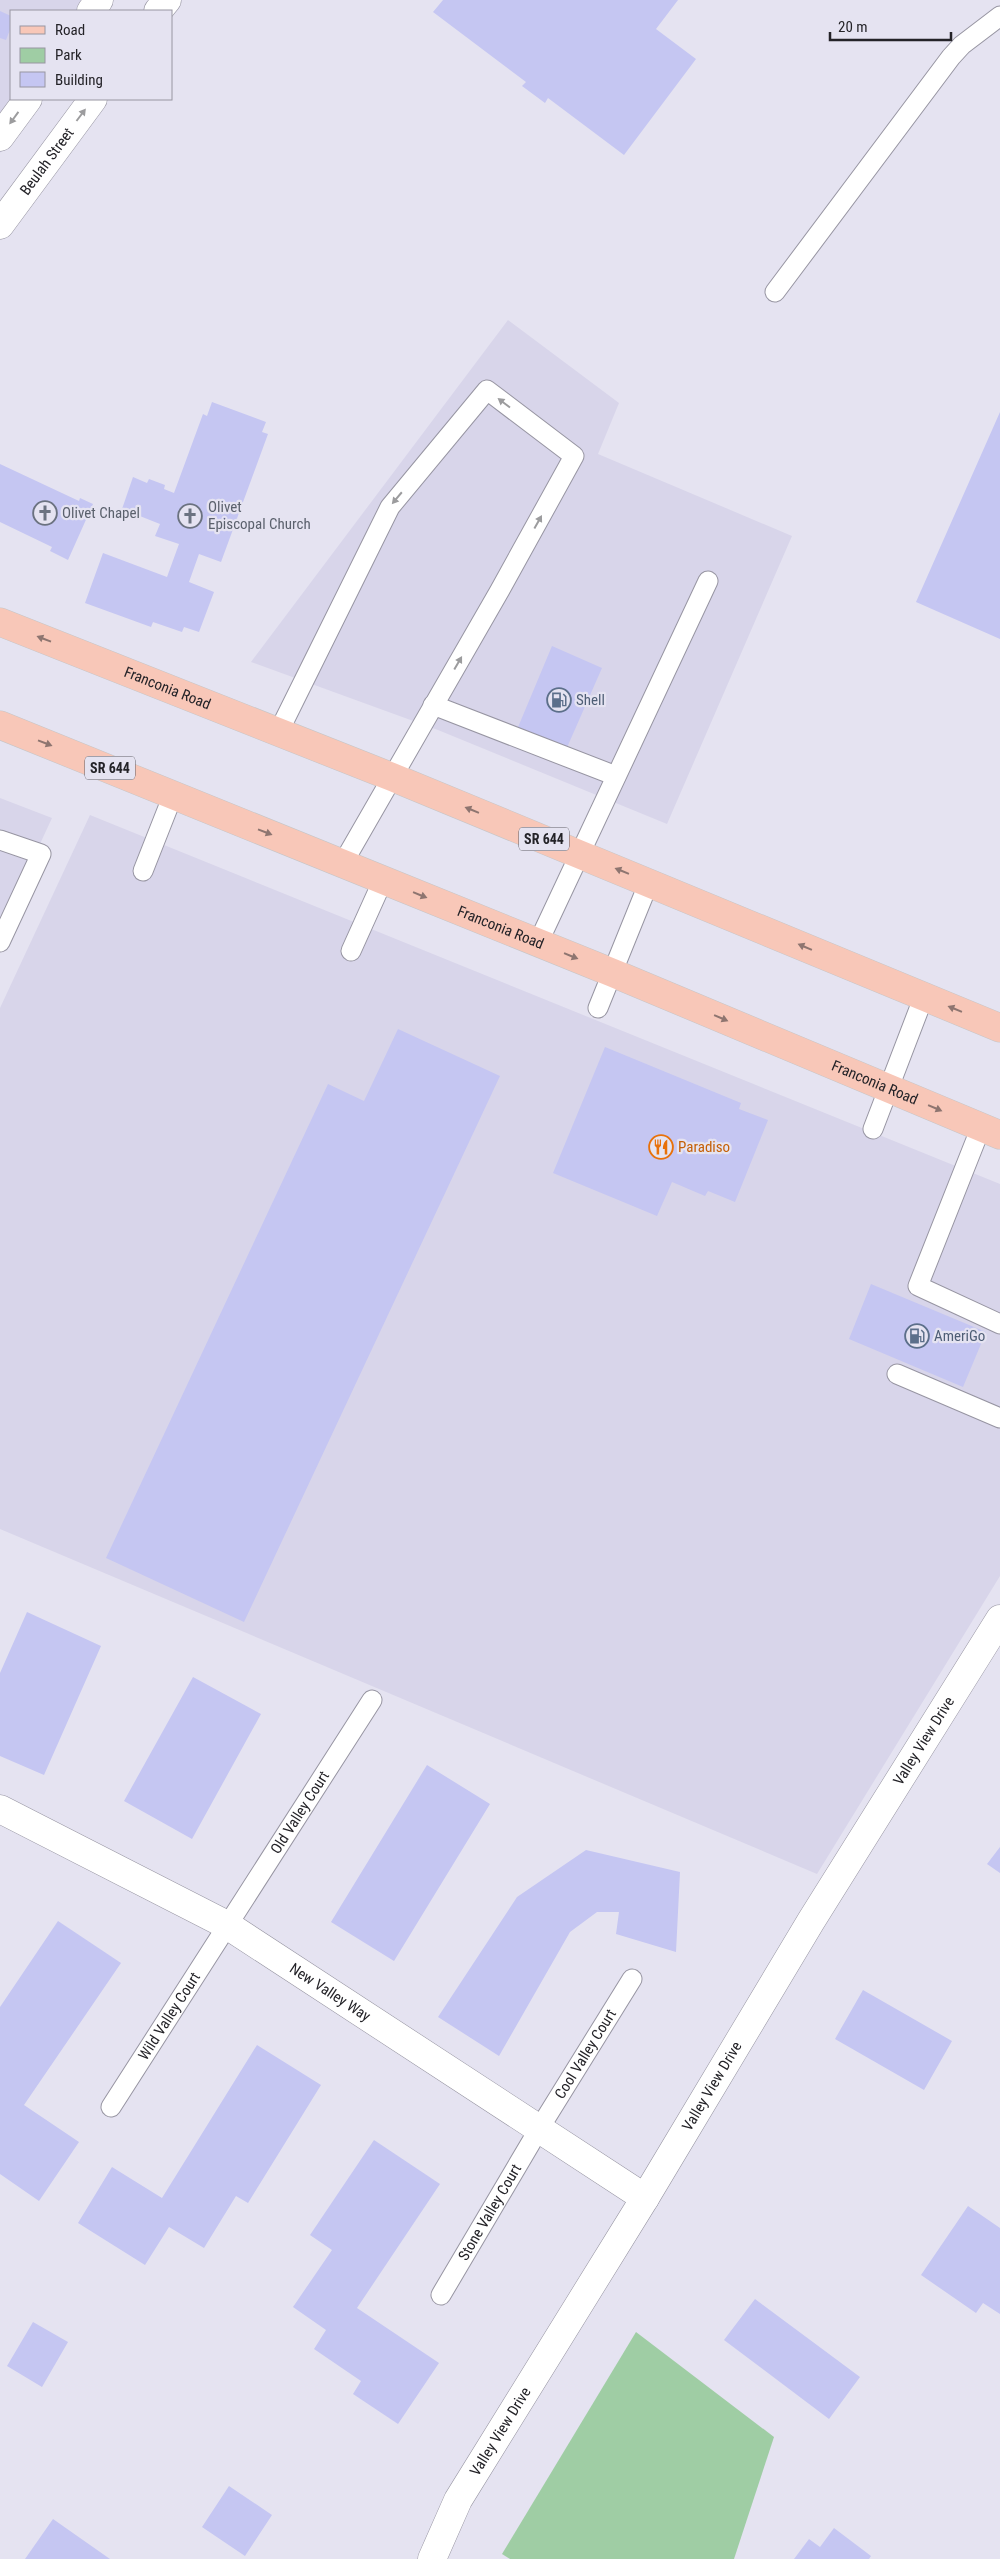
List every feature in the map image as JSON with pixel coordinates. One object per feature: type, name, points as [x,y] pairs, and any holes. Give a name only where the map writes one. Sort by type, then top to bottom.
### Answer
[{"type":"main road","name":"Franconia Road","points":[[0,622],[279,731],[1000,1028]]},
{"type":"main road","name":"Franconia Road","points":[[0,725],[613,973],[990,1131]]},
{"type":"street","points":[[159,10],[167,0]]},
{"type":"street","points":[[0,137],[27,100]]},
{"type":"street","name":"Beulah Street","points":[[0,225],[93,100]]},
{"type":"street","name":"Valley View Drive","points":[[432,2559],[458,2500],[644,2198],[811,1920],[1000,1618]]},
{"type":"street","name":"New Valley Way","points":[[0,1809],[227,1925],[644,2198]]},
{"type":"lane","points":[[775,292],[951,57],[962,45],[1000,16]]},
{"type":"lane","points":[[279,731],[390,507],[487,390],[574,456],[343,863]]},
{"type":"lane","points":[[538,943],[708,581]]},
{"type":"lane","points":[[433,705],[616,776]]},
{"type":"lane","points":[[143,871],[174,795]]},
{"type":"lane","points":[[0,840],[41,854],[0,942]]},
{"type":"lane","points":[[351,951],[383,880]]},
{"type":"lane","points":[[598,1008],[649,882]]},
{"type":"lane","points":[[873,1129],[924,996]]},
{"type":"lane","points":[[990,1131],[918,1286],[1000,1324]]},
{"type":"lane","points":[[897,1374],[1000,1418]]},
{"type":"lane","name":"Old Valley Court","points":[[227,1925],[372,1700]]},
{"type":"lane","name":"Wild Valley Court","points":[[111,2107],[227,1925]]},
{"type":"lane","name":"Cool Valley Court","points":[[539,2129],[632,1979]]},
{"type":"lane","name":"Stone Valley Court","points":[[441,2296],[539,2129]]},
{"type":"shaded area","points":[[0,0],[111,0],[103,10],[10,10],[10,100],[38,100],[0,153]]},
{"type":"shaded area","points":[[508,320],[619,403],[598,454],[792,536],[667,824],[438,730],[251,662]]},
{"type":"shaded area","points":[[0,798],[52,818],[0,930]]},
{"type":"shaded area","points":[[90,815],[1000,1184],[1000,1576],[817,1874],[0,1529],[0,1008]]},
{"type":"green space","points":[[636,2332],[774,2437],[734,2559],[510,2559],[502,2554]]},
{"type":"building","points":[[443,0],[678,0],[656,29],[696,59],[624,155],[548,98],[545,103],[522,86],[526,82],[433,12]]},
{"type":"building","points":[[0,11],[10,16],[10,30],[6,40],[0,38]]},
{"type":"building","name":"Olivet Episcopal Church","points":[[212,402],[266,422],[262,432],[268,434],[221,562],[199,554],[189,582],[214,592],[199,632],[184,627],[182,632],[153,622],[151,627],[85,603],[103,553],[167,577],[179,544],[155,536],[160,524],[122,509],[133,477],[147,483],[149,479],[165,485],[164,489],[174,493],[203,414],[207,416]]},
{"type":"building","points":[[1000,412],[1000,639],[916,602]]},
{"type":"building","name":"Olivet Chapel","points":[[0,464],[79,501],[80,498],[93,504],[68,560],[50,551],[52,547],[0,522]]},
{"type":"building","name":"Shell","points":[[552,646],[602,668],[565,752],[516,732]]},
{"type":"building","points":[[398,1029],[500,1076],[244,1622],[106,1558],[328,1084],[364,1101]]},
{"type":"building","name":"Paradiso","points":[[605,1047],[741,1103],[739,1109],[768,1120],[735,1202],[708,1191],[705,1196],[672,1182],[657,1216],[553,1173]]},
{"type":"building","name":"AmeriGo","points":[[871,1284],[986,1332],[963,1387],[849,1339]]},
{"type":"building","points":[[27,1612],[101,1646],[44,1775],[0,1756],[0,1673]]},
{"type":"building","points":[[193,1677],[261,1714],[192,1839],[124,1801]]},
{"type":"building","points":[[427,1765],[490,1804],[394,1961],[331,1922]]},
{"type":"building","points":[[1000,1847],[1000,1873],[987,1864]]},
{"type":"building","points":[[586,1850],[680,1872],[676,1952],[616,1934],[619,1912],[597,1912],[570,1932],[499,2056],[438,2017],[517,1897]]},
{"type":"building","points":[[58,1921],[121,1963],[24,2105],[79,2142],[39,2201],[0,2174],[0,2007]]},
{"type":"building","points":[[863,1990],[952,2041],[924,2090],[835,2039]]},
{"type":"building","points":[[257,2045],[321,2085],[248,2203],[236,2196],[204,2248],[169,2227],[145,2265],[78,2223],[112,2167],[162,2198]]},
{"type":"building","points":[[374,2140],[440,2184],[357,2308],[439,2363],[398,2424],[353,2394],[361,2381],[314,2349],[326,2330],[293,2307],[332,2250],[310,2235]]},
{"type":"building","points":[[968,2206],[1000,2228],[1000,2314],[983,2303],[976,2313],[921,2275]]},
{"type":"building","points":[[755,2299],[860,2377],[829,2419],[724,2340]]},
{"type":"building","points":[[33,2322],[68,2342],[42,2387],[7,2366]]},
{"type":"building","points":[[229,2486],[272,2515],[245,2556],[202,2527]]},
{"type":"building","points":[[53,2519],[110,2559],[25,2559]]},
{"type":"building","points":[[834,2528],[871,2556],[869,2559],[794,2559],[809,2539],[820,2547]]},
{"type":"place","name":"Olivet Chapel","points":[[45,513]]},
{"type":"place","name":"Olivet Episcopal Church","points":[[190,516]]},
{"type":"place","name":"Shell","points":[[559,700]]},
{"type":"place","name":"Paradiso","points":[[661,1147]]},
{"type":"place","name":"AmeriGo","points":[[917,1336]]}]
